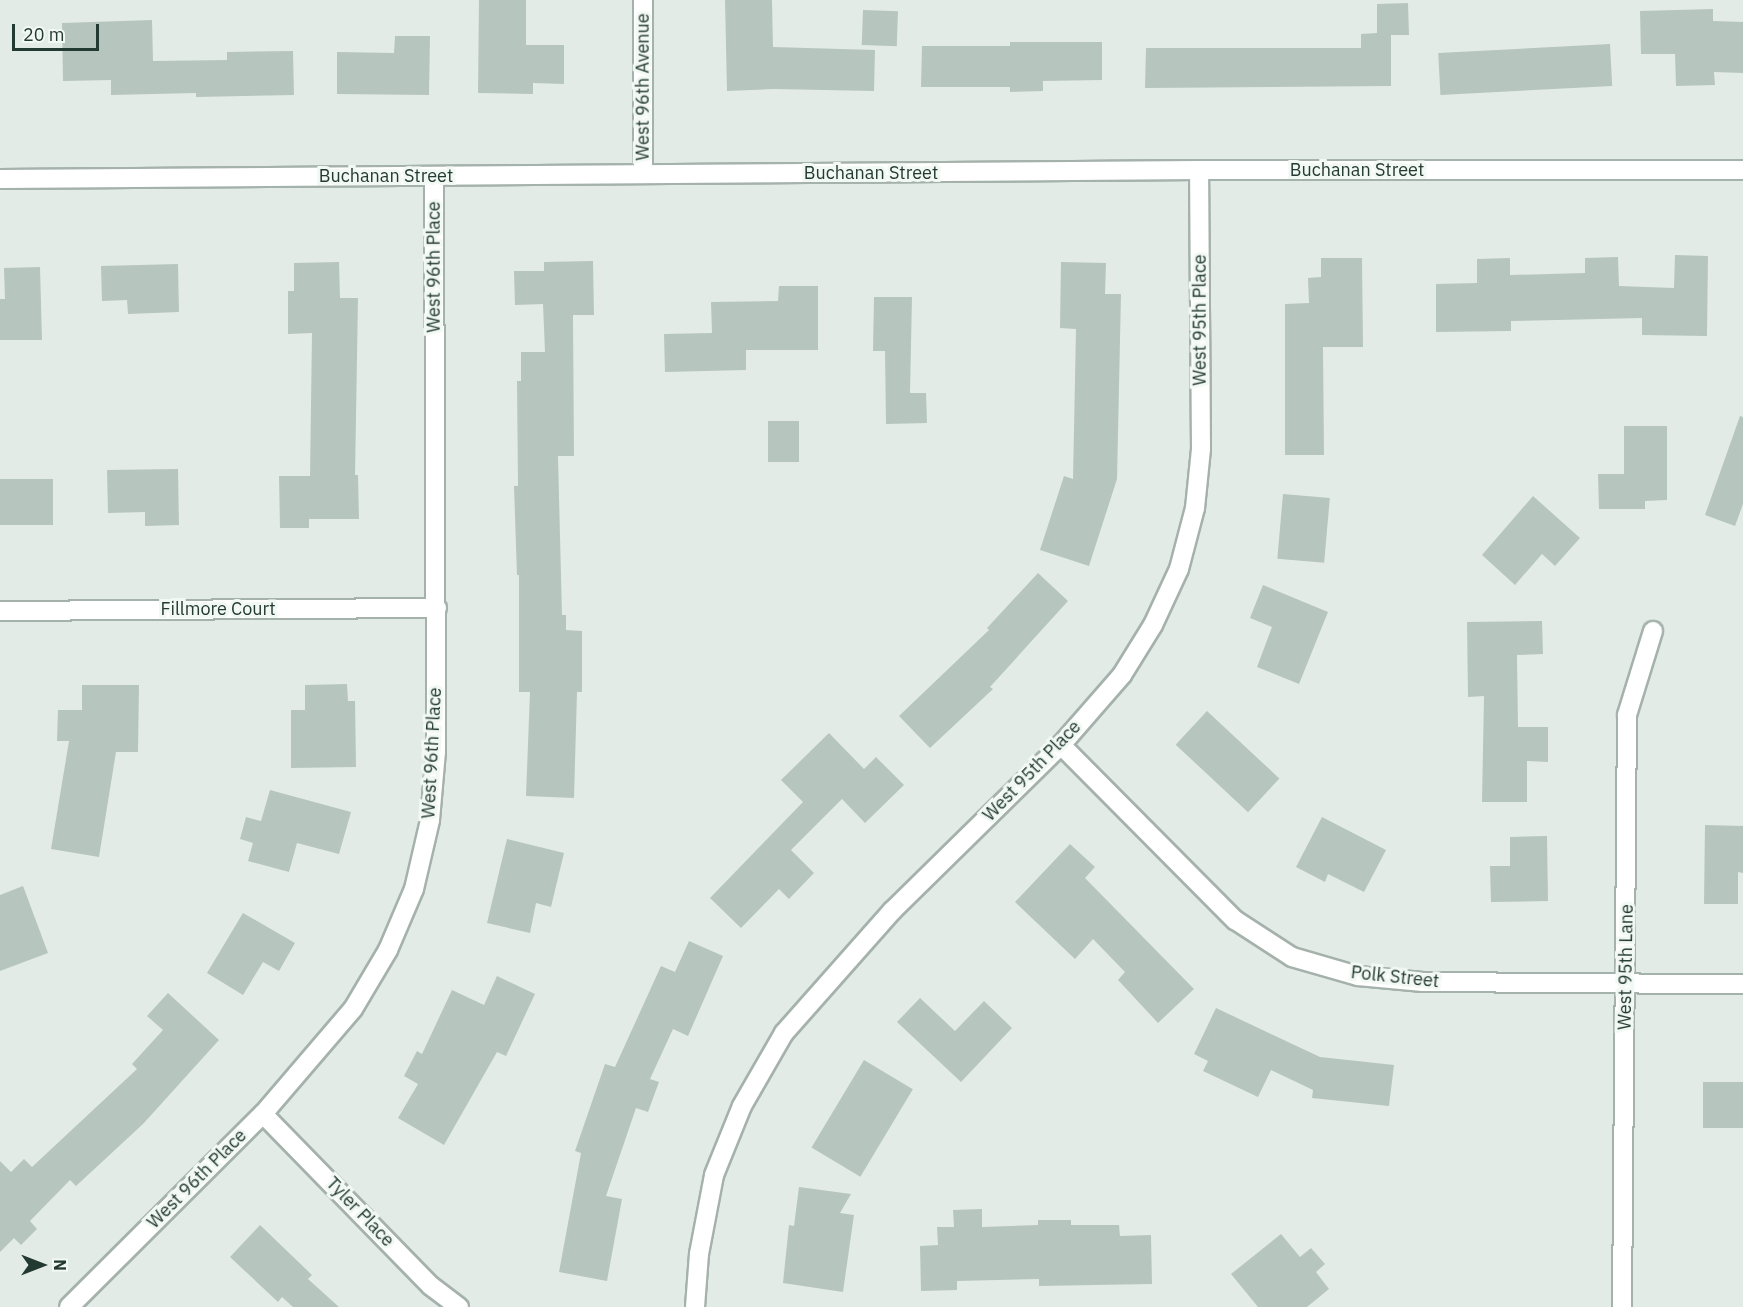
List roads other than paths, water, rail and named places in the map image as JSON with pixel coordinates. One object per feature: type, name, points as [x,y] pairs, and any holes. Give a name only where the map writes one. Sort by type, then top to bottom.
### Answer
[{"type":"street","name":"West 96th Avenue","points":[[643,0],[643,174]]},
{"type":"street","name":"Buchanan Street","points":[[0,179],[1199,170],[1743,170]]},
{"type":"street","name":"West 95th Place","points":[[695,1307],[699,1254],[714,1175],[742,1106],[784,1032],[892,911],[1061,745],[1122,675],[1153,625],[1179,569],[1195,508],[1201,449],[1199,170]]},
{"type":"street","name":"West 96th Place","points":[[69,1307],[263,1114],[353,1010],[388,950],[414,889],[430,820],[434,775],[437,608],[434,176]]},
{"type":"street","name":"Fillmore Court","points":[[0,611],[437,608]]},
{"type":"street","name":"West 95th Lane","points":[[1622,1307],[1627,715],[1653,631]]},
{"type":"street","name":"Polk Street","points":[[1061,745],[1235,920],[1292,957],[1358,976],[1423,982],[1743,984]]},
{"type":"street","name":"Tyler Place","points":[[263,1114],[431,1286],[459,1307]]}]
